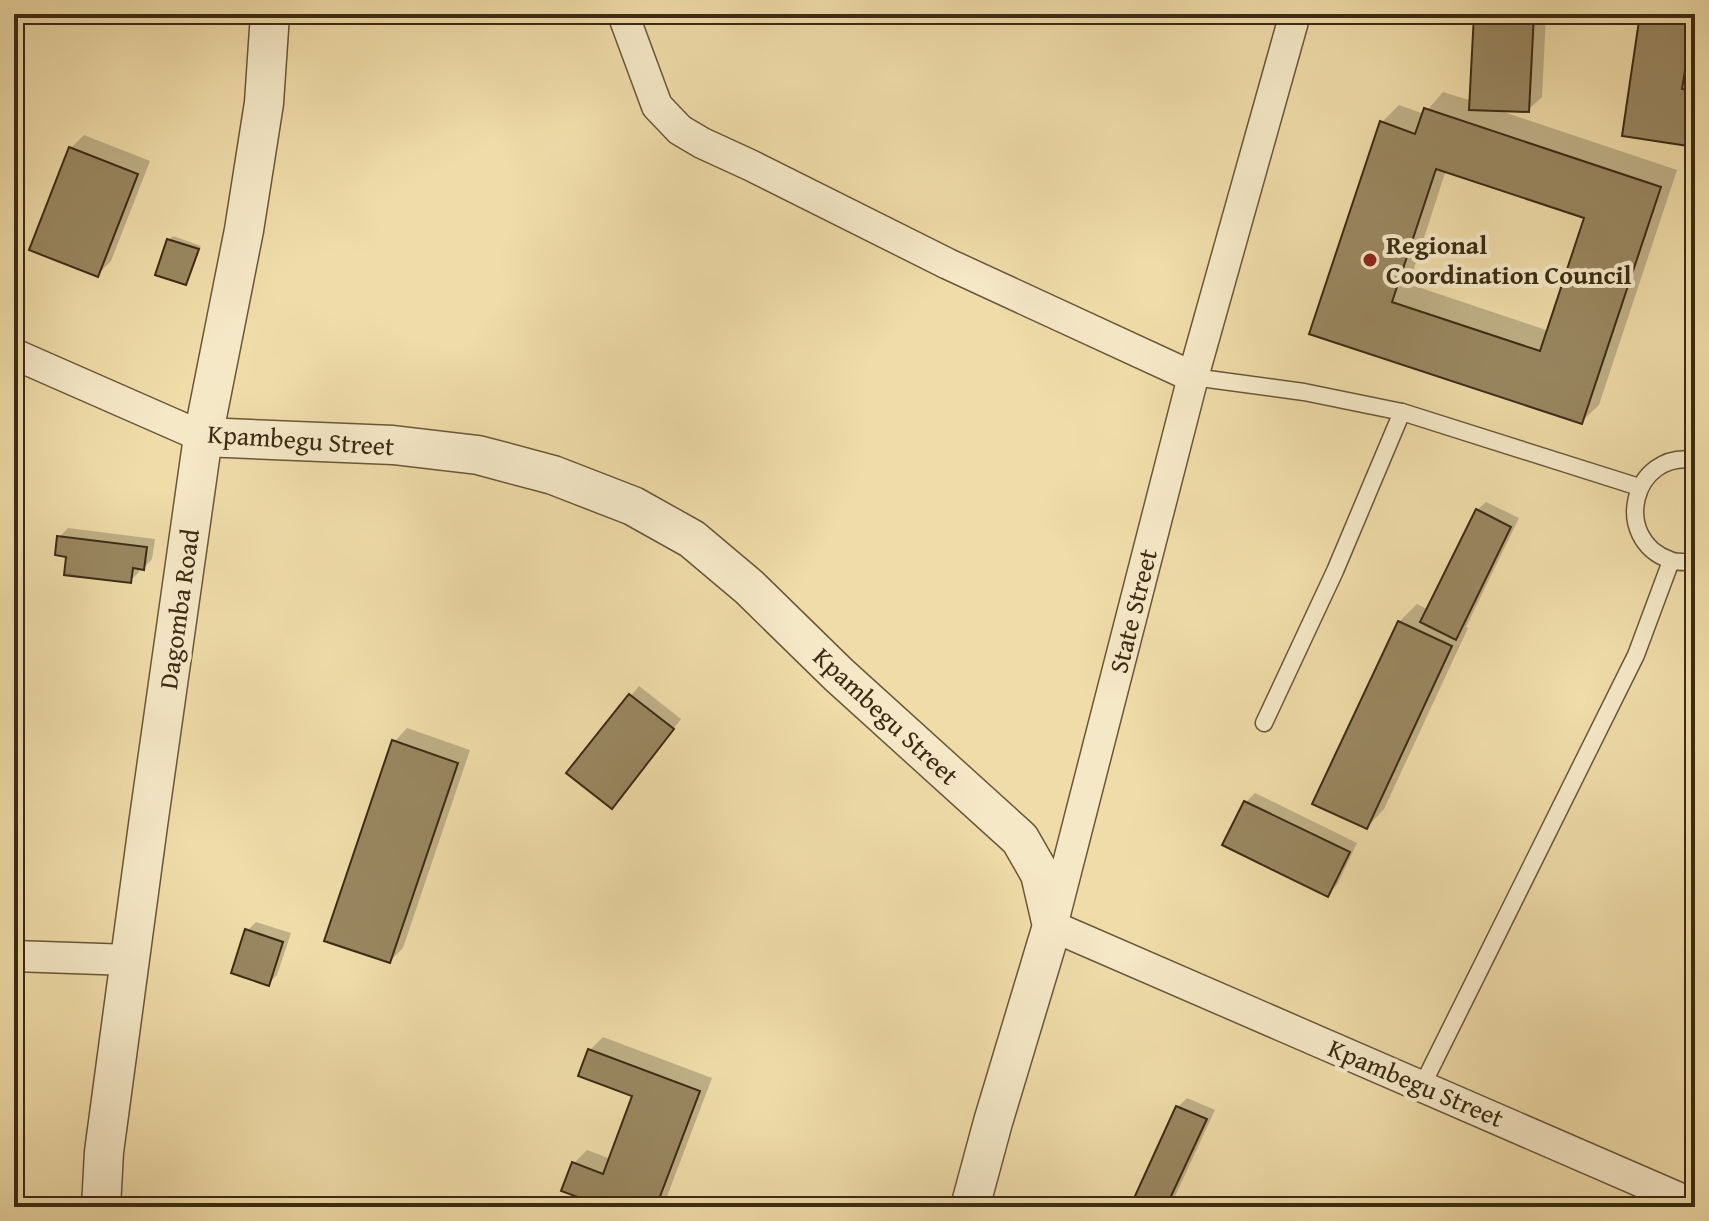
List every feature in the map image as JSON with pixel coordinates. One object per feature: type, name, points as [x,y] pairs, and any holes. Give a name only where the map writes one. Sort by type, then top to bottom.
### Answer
[{"type":"street","name":"Dagomba Road","points":[[101,1207],[104,1152],[203,437],[244,230],[264,103],[270,14]]},
{"type":"street","points":[[623,14],[657,106],[680,130],[948,264],[1193,377]]},
{"type":"street","name":"State Street","points":[[970,1207],[1052,926],[1193,377],[1295,14]]},
{"type":"street","name":"Kpambegu Street","points":[[14,354],[203,437],[393,445],[478,455],[553,475],[620,501],[692,539],[749,587],[839,675],[1020,839],[1040,874],[1052,926],[1695,1205]]},
{"type":"street","points":[[14,956],[130,960]]},
{"type":"lane","points":[[1193,377],[1304,392],[1402,412],[1639,487]]},
{"type":"lane","points":[[1264,723],[1335,571],[1402,412]]},
{"type":"lane","points":[[1695,460],[1681,458],[1656,467],[1639,487],[1634,517],[1646,545],[1671,561],[1695,562]]},
{"type":"lane","points":[[1422,1086],[1636,655],[1671,561]]},
{"type":"building","points":[[720,14],[743,14],[737,24]]},
{"type":"building","points":[[1474,14],[1534,14],[1529,112],[1469,110]]},
{"type":"building","points":[[1640,14],[1694,14],[1682,89],[1695,91],[1695,147],[1622,136]]},
{"type":"building","name":"Regional Coordination Council","points":[[1424,108],[1661,187],[1582,424],[1309,334],[1380,121],[1415,134]],"holes":[[[1436,169],[1584,218],[1540,351],[1392,302]]]},
{"type":"building","points":[[69,147],[138,174],[98,277],[29,250]]},
{"type":"building","points":[[167,239],[199,249],[186,285],[155,275]]},
{"type":"building","points":[[1476,509],[1511,527],[1456,640],[1420,622]]},
{"type":"building","points":[[57,536],[147,547],[144,570],[133,568],[131,583],[64,575],[66,557],[55,555]]},
{"type":"building","points":[[1398,621],[1452,646],[1367,829],[1312,804]]},
{"type":"building","points":[[629,694],[674,729],[612,809],[566,773]]},
{"type":"building","points":[[392,740],[458,763],[390,963],[324,941]]},
{"type":"building","points":[[1244,801],[1350,852],[1328,897],[1222,845]]},
{"type":"building","points":[[245,929],[283,942],[269,986],[231,973]]},
{"type":"building","points":[[588,1049],[700,1091],[656,1207],[605,1207],[561,1191],[572,1162],[603,1174],[632,1096],[578,1076]]},
{"type":"building","points":[[1176,1106],[1207,1119],[1166,1207],[1130,1207]]},
{"type":"place","name":"Regional Coordination Council","points":[[1370,260]]}]
